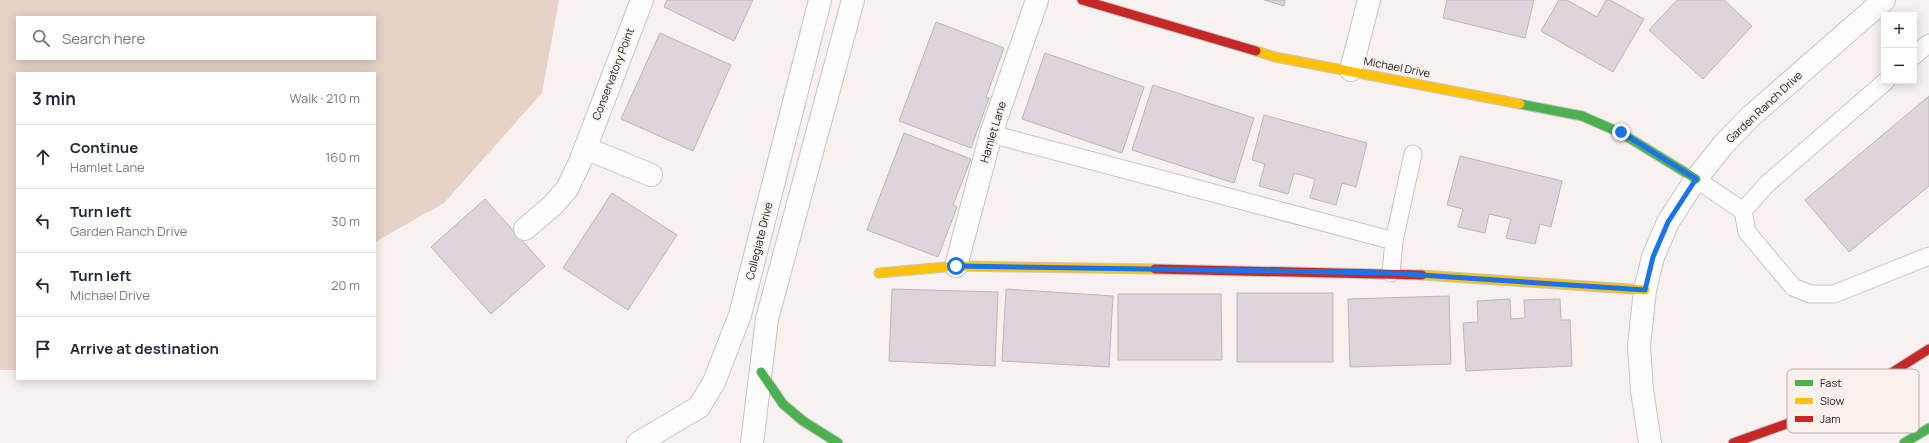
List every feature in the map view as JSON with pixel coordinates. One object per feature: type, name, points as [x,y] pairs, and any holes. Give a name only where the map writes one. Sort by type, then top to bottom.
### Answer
[{"type":"street","name":"Conservatory Point","points":[[525,229],[553,206],[567,189],[585,148],[642,0]]},
{"type":"street","name":"Collegiate Drive","points":[[638,443],[698,407],[714,382],[740,315],[820,0]]},
{"type":"street","points":[[752,443],[767,319],[853,0]]},
{"type":"street","name":"Hamlet Lane","points":[[956,266],[991,134],[1037,0]]},
{"type":"street","name":"Michael Drive","points":[[1082,0],[1275,57],[1351,70],[1582,116],[1621,132],[1696,179]]},
{"type":"street","points":[[1351,70],[1369,0]]},
{"type":"street","name":"Garden Ranch Drive","points":[[1650,443],[1642,390],[1639,346],[1645,290],[1653,257],[1668,222],[1696,179],[1723,145],[1750,117],[1884,0]]},
{"type":"street","points":[[585,148],[651,175]]},
{"type":"street","points":[[879,273],[956,266],[1391,273],[1645,290]]},
{"type":"street","points":[[1897,369],[1929,349]]},
{"type":"street","points":[[760,372],[784,404],[803,422],[838,443]]},
{"type":"street","points":[[1733,443],[1787,424]]},
{"type":"street","points":[[1904,443],[1929,428]]},
{"type":"lane","points":[[1917,53],[1929,43]]},
{"type":"lane","points":[[1743,211],[1767,184],[1883,84]]},
{"type":"lane","points":[[991,134],[1394,241]]},
{"type":"lane","points":[[1391,273],[1394,241],[1413,154]]},
{"type":"lane","points":[[1696,179],[1743,211],[1747,232],[1793,286],[1810,294],[1834,294],[1929,256]]},
{"type":"shaded area","points":[[0,0],[559,0],[542,93],[444,203],[376,241],[376,72],[16,72],[16,370],[0,370]]},
{"type":"building","points":[[667,0],[753,0],[734,41],[664,7]]},
{"type":"building","points":[[1264,0],[1285,0],[1284,6]]},
{"type":"building","points":[[1447,0],[1534,0],[1525,38],[1443,18]]},
{"type":"building","points":[[1559,0],[1567,0],[1597,17],[1606,0],[1610,0],[1644,19],[1613,72],[1541,31]]},
{"type":"building","points":[[1677,0],[1724,0],[1752,26],[1703,79],[1649,30]]},
{"type":"building","points":[[936,22],[1004,48],[986,97],[989,98],[971,148],[899,121]]},
{"type":"building","points":[[660,33],[731,65],[693,151],[621,119]]},
{"type":"building","points":[[1045,53],[1144,87],[1122,153],[1022,119]]},
{"type":"building","points":[[1153,85],[1254,118],[1234,183],[1132,150]]},
{"type":"building","points":[[1929,96],[1929,186],[1849,252],[1805,200]]},
{"type":"building","points":[[1264,115],[1367,143],[1356,187],[1342,183],[1336,205],[1310,198],[1315,179],[1294,173],[1288,194],[1259,186],[1265,164],[1252,160]]},
{"type":"building","points":[[904,133],[971,159],[953,205],[957,207],[938,257],[867,230]]},
{"type":"building","points":[[1460,156],[1562,181],[1551,227],[1540,224],[1535,244],[1506,238],[1511,219],[1489,214],[1485,233],[1458,227],[1463,209],[1447,205]]},
{"type":"building","points":[[612,193],[677,235],[628,310],[563,268]]},
{"type":"building","points":[[485,199],[545,266],[491,314],[431,247]]},
{"type":"building","points":[[892,289],[998,292],[995,366],[889,361]]},
{"type":"building","points":[[1006,289],[1113,296],[1109,367],[1002,361]]},
{"type":"building","points":[[1237,293],[1333,293],[1333,362],[1237,362]]},
{"type":"building","points":[[1118,294],[1221,294],[1222,360],[1118,360]]},
{"type":"building","points":[[1449,296],[1451,364],[1350,367],[1348,299]]},
{"type":"building","points":[[1510,299],[1511,319],[1525,318],[1524,300],[1560,299],[1561,320],[1570,320],[1572,366],[1466,371],[1463,323],[1478,322],[1477,301]]},
{"type":"traffic: fast","points":[[1520,104],[1582,116],[1621,133],[1696,179]]},
{"type":"traffic: fast","points":[[761,372],[783,404],[803,421],[838,443]]},
{"type":"traffic: fast","points":[[1904,443],[1929,428]]},
{"type":"traffic: slow","points":[[1256,51],[1275,57],[1520,104]]},
{"type":"traffic: slow","points":[[879,273],[956,266],[1155,269]]},
{"type":"traffic: slow","points":[[1422,275],[1645,290]]},
{"type":"traffic: jam","points":[[1082,0],[1256,51]]},
{"type":"traffic: jam","points":[[1155,269],[1422,275]]},
{"type":"traffic: jam","points":[[1897,369],[1929,349]]},
{"type":"traffic: jam","points":[[1733,443],[1787,424]]},
{"type":"route","points":[[956,266],[1391,273],[1645,290],[1653,257],[1668,222],[1696,179],[1621,132]]}]
